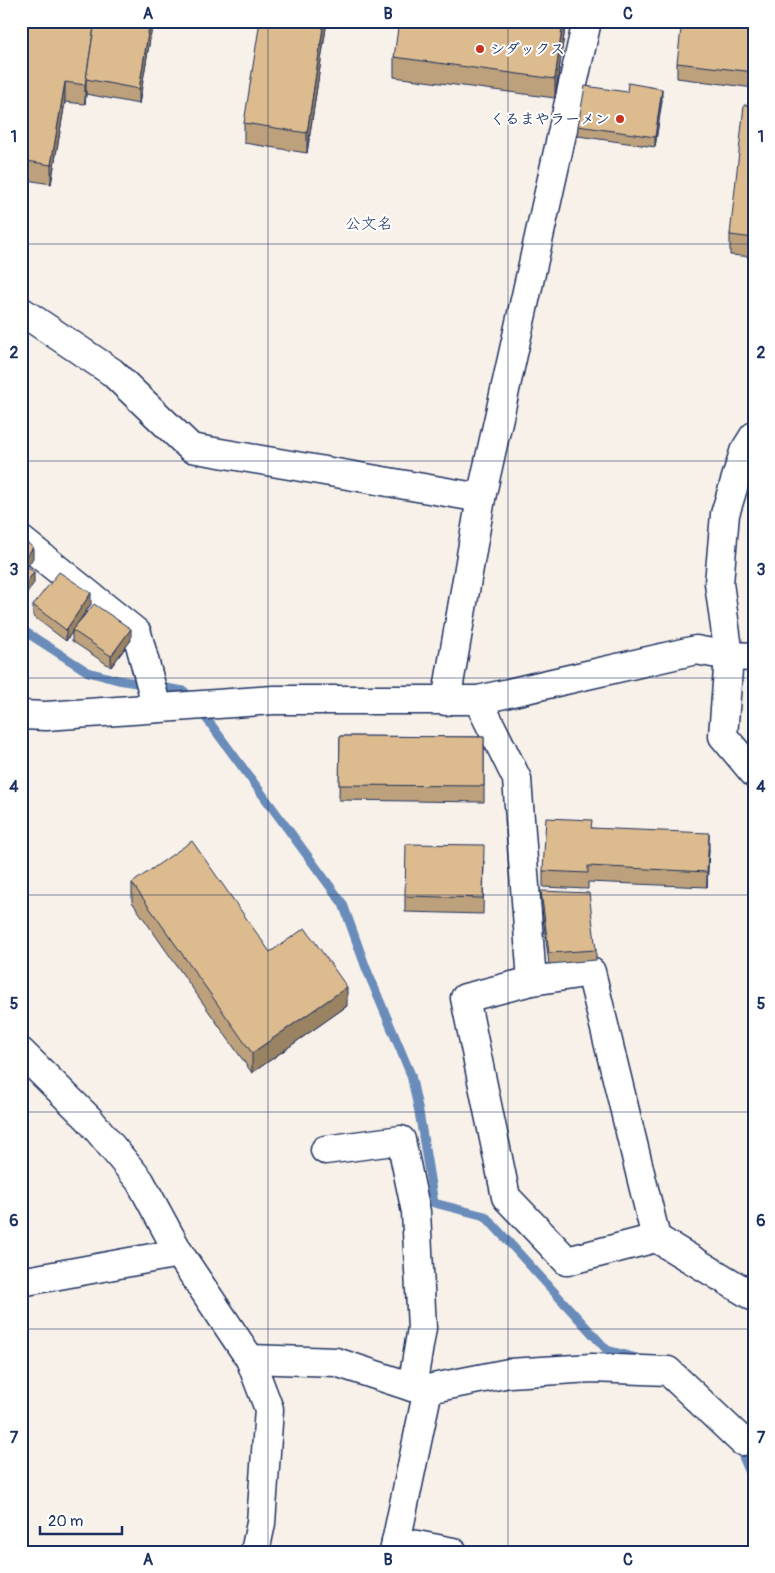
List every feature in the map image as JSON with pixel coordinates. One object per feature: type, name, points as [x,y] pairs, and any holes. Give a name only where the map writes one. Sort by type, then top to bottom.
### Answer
[{"type":"street","points":[[446,701],[481,498],[587,21]]},
{"type":"street","points":[[21,311],[112,372],[191,448],[481,498]]},
{"type":"street","points":[[754,436],[744,452],[725,514],[719,583],[741,656],[724,736],[754,773]]},
{"type":"street","points":[[21,540],[137,633],[157,708]]},
{"type":"street","points":[[21,715],[46,716],[274,700],[478,700],[696,650],[741,656]]},
{"type":"street","points":[[478,700],[517,779],[532,981]]},
{"type":"street","points":[[656,1238],[567,1261],[506,1197],[465,998],[532,981],[591,972],[656,1238],[754,1297]]},
{"type":"street","points":[[21,1052],[89,1119],[140,1181],[178,1254],[250,1360],[270,1409],[261,1523],[256,1552]]},
{"type":"street","points":[[325,1150],[401,1140],[416,1212],[422,1328],[420,1388],[395,1546],[453,1552]]},
{"type":"street","points":[[21,1282],[178,1254]]},
{"type":"street","points":[[250,1360],[336,1362],[420,1388],[509,1373],[592,1368],[668,1371],[742,1441],[754,1440]]},
{"type":"building","points":[[21,21],[95,21],[85,85],[65,82],[51,165],[21,160]]},
{"type":"building","points":[[95,21],[150,21],[139,89],[86,79]]},
{"type":"building","points":[[260,21],[324,21],[307,133],[244,123]]},
{"type":"building","name":"シダックス","points":[[399,21],[563,21],[555,79],[394,57]]},
{"type":"building","points":[[682,21],[754,21],[754,72],[677,63]]},
{"type":"building","name":"くるまやラーメン","points":[[628,83],[662,89],[655,137],[578,126],[585,86],[627,92]]},
{"type":"building","points":[[744,105],[754,106],[754,238],[730,235]]},
{"type":"building","points":[[21,539],[33,547],[23,563],[34,572],[21,590]]},
{"type":"building","points":[[59,572],[91,593],[66,630],[33,605]]},
{"type":"building","points":[[94,604],[131,629],[111,656],[72,630]]},
{"type":"building","points":[[340,736],[484,737],[484,786],[339,785]]},
{"type":"building","points":[[546,818],[592,820],[591,828],[709,833],[707,872],[588,866],[588,873],[543,871]]},
{"type":"building","points":[[192,841],[270,952],[305,928],[347,987],[252,1053],[132,883]]},
{"type":"building","points":[[406,844],[484,845],[483,898],[405,896]]},
{"type":"building","points":[[541,891],[589,893],[596,950],[549,953]]},
{"type":"waterway","points":[[21,629],[88,672],[118,680],[184,691],[193,701]]},
{"type":"waterway","points":[[201,711],[343,904],[366,968],[411,1075],[434,1203],[485,1216],[607,1350],[637,1358]]},
{"type":"waterway","points":[[737,1443],[754,1482]]},
{"type":"place","name":"シダックス","points":[[480,49]]},
{"type":"place","name":"くるまやラーメン","points":[[620,119]]},
{"type":"district","name":"公文名","points":[[369,224]]}]
